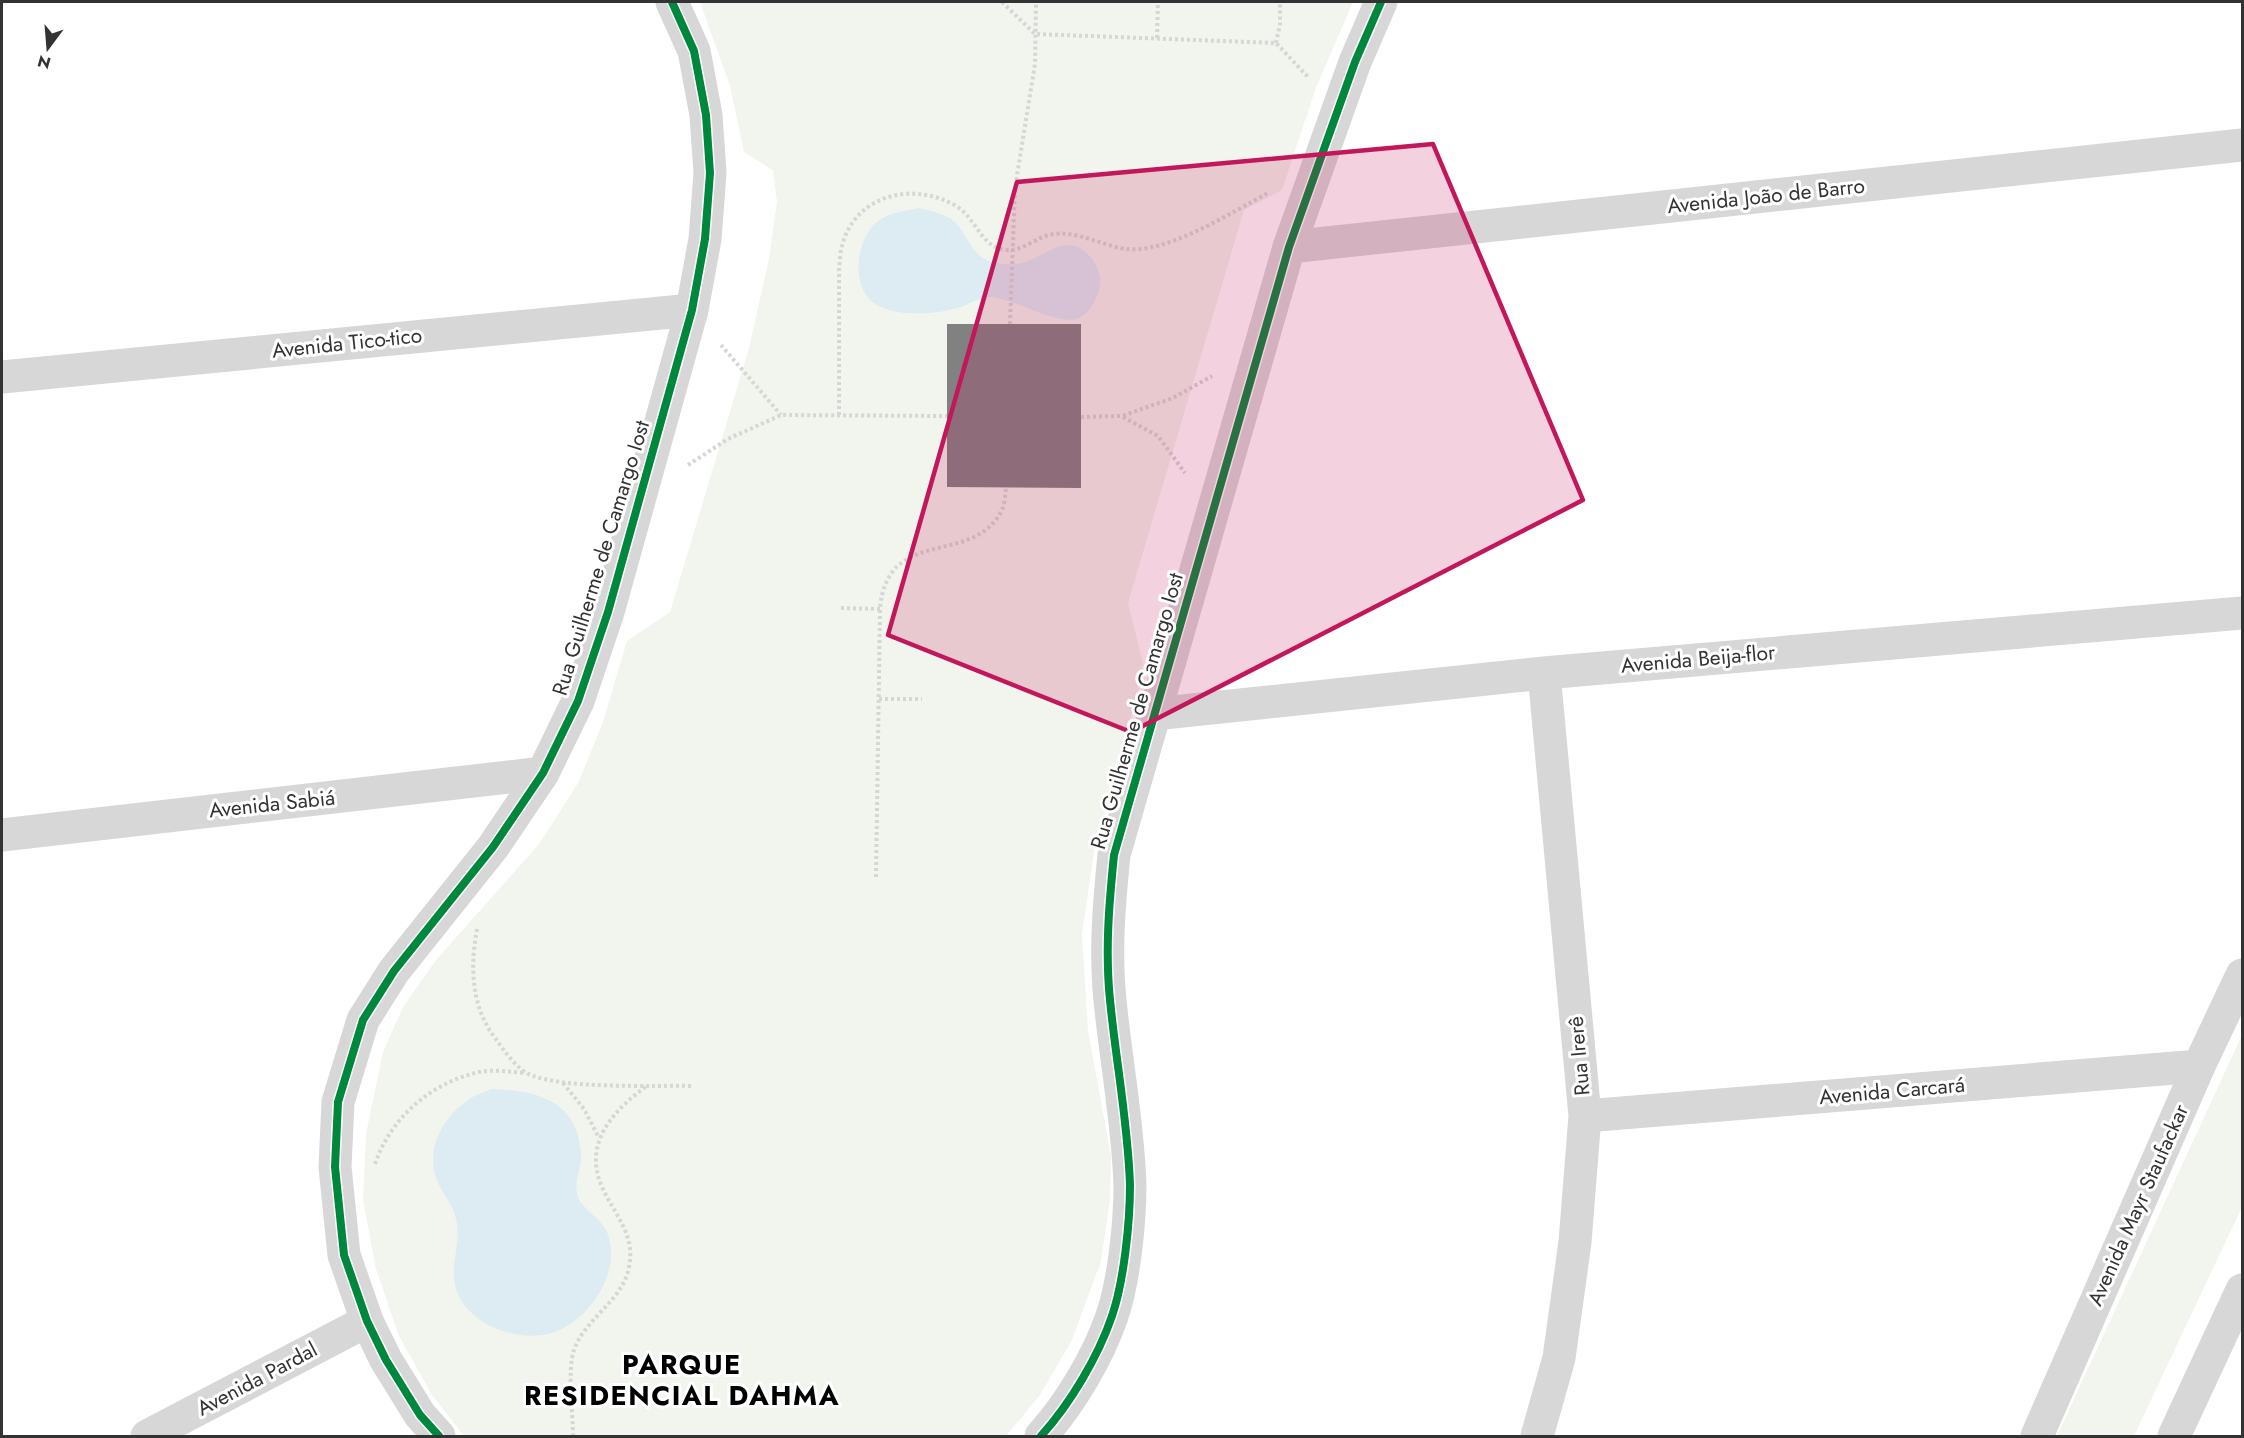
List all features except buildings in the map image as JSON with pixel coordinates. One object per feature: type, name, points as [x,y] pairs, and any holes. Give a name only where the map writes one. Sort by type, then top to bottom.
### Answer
[{"type":"street","name":"Rua Guilherme de Camargo Iost","points":[[439,1437],[420,1415],[392,1369],[367,1321],[344,1255],[335,1167],[338,1102],[363,1020],[394,971],[493,848],[543,773],[578,701],[608,612],[692,310],[705,239],[710,173],[706,115],[694,51],[672,2]]},
{"type":"street","name":"Rua Guilherme de Camargo Iost","points":[[1041,1437],[1085,1374],[1094,1355],[1112,1315],[1125,1252],[1130,1186],[1123,1102],[1110,1000],[1107,935],[1114,855],[1289,247],[1355,62],[1381,2]]},
{"type":"street","name":"Avenida João de Barro","points":[[1289,247],[2242,145]]},
{"type":"street","name":"Avenida Tico-tico","points":[[2,377],[692,310]]},
{"type":"street","name":"Avenida Beija-flor","points":[[1154,714],[1544,673],[2242,613]]},
{"type":"street","name":"Rua Irerê","points":[[1537,1437],[1559,1358],[1575,1242],[1585,1116],[1544,673]]},
{"type":"street","name":"Avenida Sabiá","points":[[2,835],[543,773]]},
{"type":"street","name":"Avenida Mayr Staufackar","points":[[2037,1437],[2199,1066],[2242,975]]},
{"type":"street","name":"Avenida Carcará","points":[[1585,1116],[2199,1066]]},
{"type":"street","points":[[2174,1437],[2242,1290]]},
{"type":"street","name":"Avenida Pardal","points":[[147,1437],[367,1321]]},
{"type":"path","points":[[1002,2],[1035,34],[1276,43],[1280,24],[1280,2]]},
{"type":"path","points":[[1010,324],[1015,188],[1035,64],[1036,2]]},
{"type":"path","points":[[1157,38],[1158,2]]},
{"type":"path","points":[[839,416],[839,268],[842,245],[852,223],[869,206],[891,195],[914,192],[938,197],[958,207],[986,241],[1000,249],[1012,250],[1052,234],[1076,235],[1122,248],[1136,249],[1178,240],[1279,187],[1314,176]]},
{"type":"path","points":[[692,310],[781,415]]},
{"type":"path","points":[[1081,417],[1122,416],[1173,398],[1219,372],[1262,339]]},
{"type":"path","points":[[679,471],[728,439],[781,415],[947,416]]},
{"type":"path","points":[[1122,416],[1158,436],[1197,489],[1210,519]]},
{"type":"path","points":[[876,877],[879,609],[886,581],[897,565],[913,554],[973,538],[991,526],[1003,508],[1006,488]]},
{"type":"path","points":[[841,608],[879,609]]},
{"type":"path","points":[[879,699],[922,699]]},
{"type":"path","points":[[478,922],[474,944],[473,985],[485,1025],[510,1059],[526,1073]]},
{"type":"path","points":[[372,1173],[379,1152],[403,1114],[439,1086],[481,1071],[526,1073],[562,1083],[693,1086]]},
{"type":"path","points":[[562,1083],[584,1109],[599,1139]]},
{"type":"path","points":[[573,1437],[571,1366],[574,1350],[581,1335],[622,1288],[630,1268],[630,1246],[625,1226],[601,1186],[596,1162],[599,1139],[606,1125],[624,1102],[648,1084]]},
{"type":"highlighted area","points":[[1433,144],[1583,500],[1131,732],[888,635],[1017,182]]},
{"type":"shaded area","points":[[700,2],[1353,2],[1315,90],[1282,190],[1244,210],[1128,603],[1144,668],[1094,852],[1082,934],[1088,1031],[1111,1156],[1110,1200],[1101,1261],[1072,1340],[1040,1395],[1006,1436],[464,1436],[432,1395],[399,1336],[376,1269],[363,1200],[366,1134],[383,1052],[403,1007],[436,960],[539,844],[578,783],[603,722],[627,641],[670,612],[749,348],[769,259],[777,202],[773,170],[744,152],[730,86]]},
{"type":"shaded area","points":[[920,208],[954,221],[978,254],[999,264],[1027,262],[1055,248],[1073,245],[1092,259],[1097,268],[1100,281],[1096,299],[1087,312],[1079,318],[1070,320],[1048,316],[991,297],[961,307],[931,313],[900,312],[881,307],[864,291],[860,279],[858,266],[864,241],[870,230],[883,218],[898,212]]},
{"type":"shaded area","points":[[2242,1035],[2242,1207],[2134,1436],[2057,1436]]},
{"type":"shaded area","points":[[492,1089],[509,1090],[540,1097],[564,1111],[579,1137],[581,1156],[576,1187],[578,1197],[580,1202],[601,1222],[607,1232],[611,1247],[607,1277],[600,1292],[579,1318],[552,1333],[537,1336],[521,1335],[490,1326],[465,1306],[457,1292],[454,1270],[457,1226],[452,1208],[436,1178],[433,1156],[439,1134],[451,1115],[471,1098]]},
{"type":"cycle path","points":[[439,1436],[420,1415],[386,1360],[367,1321],[344,1255],[335,1167],[338,1102],[363,1020],[394,971],[493,847],[543,773],[578,701],[608,612],[692,310],[705,239],[710,173],[706,115],[694,51],[672,2]]},
{"type":"cycle path","points":[[1041,1436],[1073,1395],[1099,1348],[1116,1302],[1126,1251],[1130,1200],[1129,1162],[1110,1000],[1108,964],[1109,909],[1114,855],[1289,247],[1355,62],[1381,2]]},
{"type":"district","name":"PARQUE RESIDENCIAL DAHMA","points":[[682,1380]]}]
